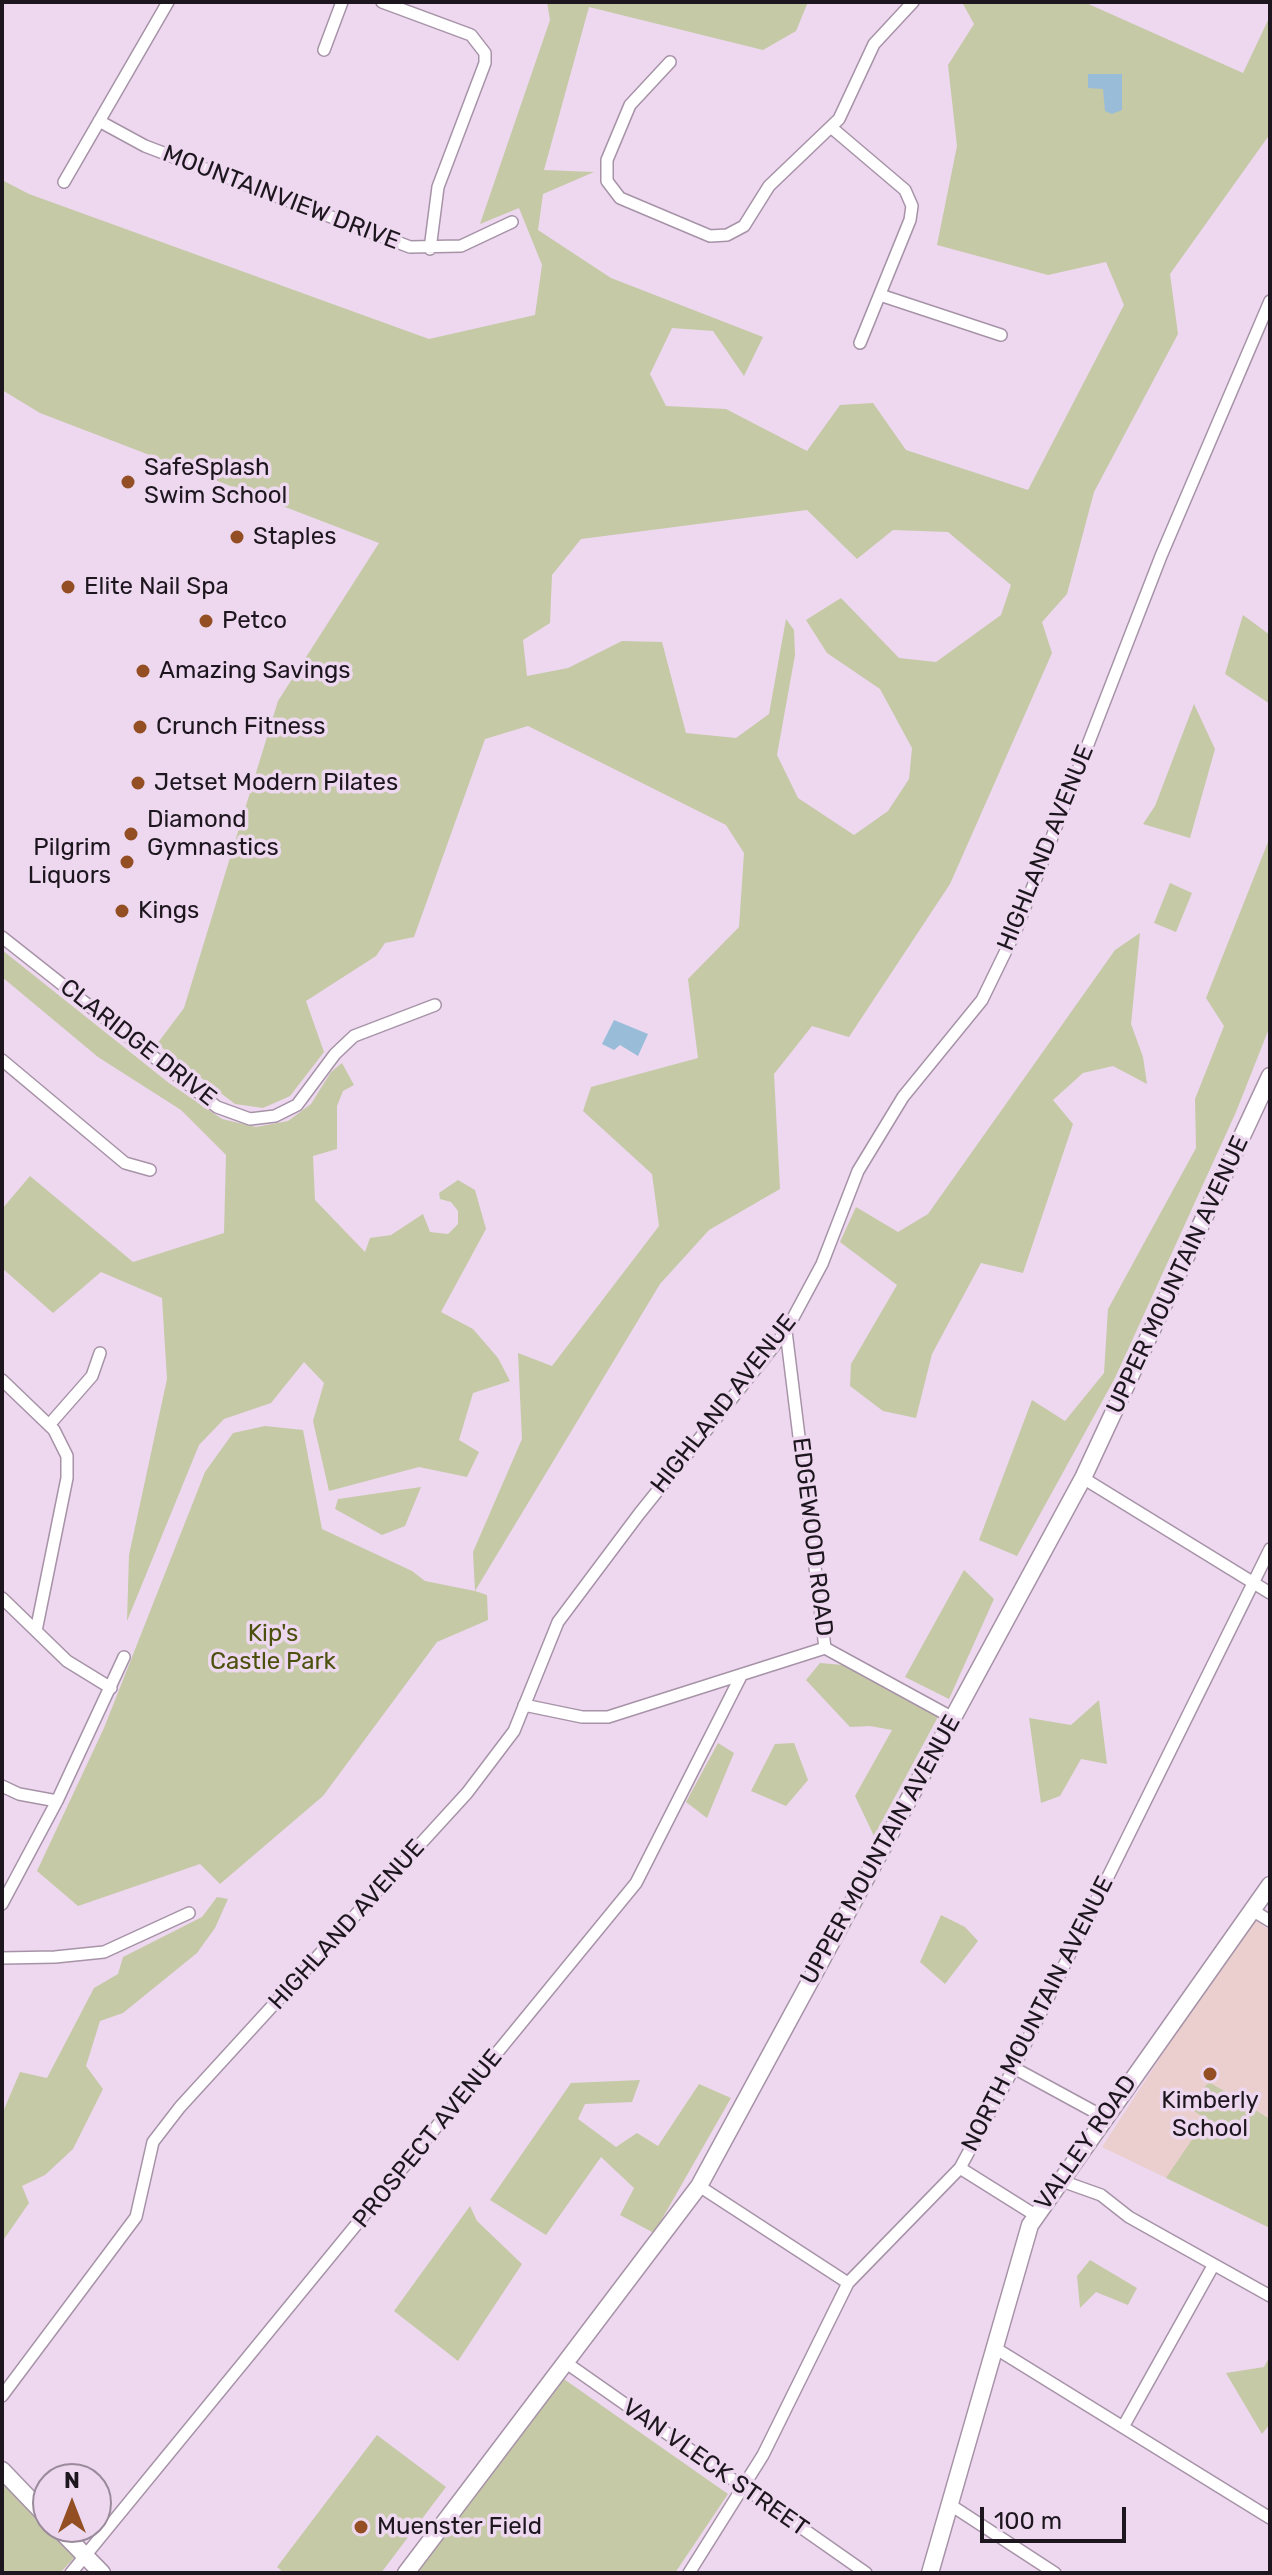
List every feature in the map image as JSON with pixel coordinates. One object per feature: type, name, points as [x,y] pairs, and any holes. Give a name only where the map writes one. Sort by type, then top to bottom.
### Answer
[{"type":"street","points":[[64,182],[168,2]]},
{"type":"street","points":[[324,50],[342,2]]},
{"type":"street","points":[[382,2],[471,35],[485,53],[485,63],[438,187],[430,249]]},
{"type":"street","points":[[670,62],[630,105],[607,160],[607,181],[620,198],[710,236],[727,235],[744,226],[769,186],[832,128],[874,44],[913,2]]},
{"type":"street","name":"MOUNTAINVIEW DRIVE","points":[[99,121],[145,146],[400,245],[430,249],[471,244],[512,222]]},
{"type":"street","points":[[832,128],[905,190],[911,201],[910,220],[860,343]]},
{"type":"street","points":[[880,295],[1001,335]]},
{"type":"street","name":"HIGHLAND AVENUE","points":[[2,2396],[136,2217],[153,2142],[180,2107],[467,1793],[514,1731],[558,1622],[639,1514],[786,1331],[822,1264],[858,1171],[903,1097],[982,1000],[1016,930],[1161,556],[1270,301]]},
{"type":"street","name":"CLARIDGE DRIVE","points":[[2,937],[217,1107],[250,1119],[275,1116],[297,1105],[335,1054],[354,1036],[435,1005]]},
{"type":"street","points":[[2,1060],[125,1163],[150,1170]]},
{"type":"street","name":"UPPER MOUNTAIN AVENUE","points":[[406,2573],[699,2186],[1083,1478],[1270,1076]]},
{"type":"street","name":"EDGEWOOD ROAD","points":[[786,1331],[825,1648],[953,1718]]},
{"type":"street","points":[[49,1425],[92,1376],[100,1353]]},
{"type":"street","points":[[2,1380],[49,1425],[62,1442],[68,1470],[36,1631]]},
{"type":"street","points":[[1083,1478],[1270,1593]]},
{"type":"street","name":"NORTH MOUNTAIN AVENUE","points":[[689,2573],[744,2488],[848,2283],[960,2168],[1014,2068],[1270,1549]]},
{"type":"street","points":[[2,1598],[67,1661],[111,1688]]},
{"type":"street","points":[[524,1705],[582,1717],[608,1717],[825,1648]]},
{"type":"street","points":[[2,1904],[57,1801],[124,1657]]},
{"type":"street","name":"PROSPECT AVENUE","points":[[71,2573],[636,1883],[741,1676]]},
{"type":"street","points":[[2,1786],[19,1794],[57,1801]]},
{"type":"street","name":"VALLEY ROAD","points":[[930,2573],[1035,2215],[1270,1885]]},
{"type":"street","points":[[1252,1910],[1270,1921]]},
{"type":"street","points":[[2,1958],[104,1952],[189,1913]]},
{"type":"street","points":[[1014,2068],[1104,2117]]},
{"type":"street","points":[[960,2168],[1035,2215]]},
{"type":"street","points":[[1059,2180],[1101,2195],[1129,2217],[1270,2296]]},
{"type":"street","points":[[699,2186],[848,2283]]},
{"type":"street","points":[[1123,2427],[1213,2266]]},
{"type":"street","points":[[995,2348],[1270,2518]]},
{"type":"street","name":"VAN VLECK STREET","points":[[565,2362],[866,2573]]},
{"type":"street","points":[[2,2470],[32,2501]]},
{"type":"street","points":[[949,2504],[1055,2573]]},
{"type":"street","points":[[72,2543],[102,2573]]},
{"type":"shaded area","name":"Kimberly School","points":[[1256,1921],[1270,1930],[1270,2228],[1102,2147],[1197,2001]]},
{"type":"green space","points":[[547,2],[808,2],[796,31],[763,50],[589,7],[544,170],[594,172],[543,194],[538,230],[611,278],[763,337],[744,376],[713,331],[672,328],[650,374],[666,406],[726,409],[807,451],[840,405],[873,403],[906,450],[1028,490],[1124,305],[1106,262],[1048,275],[937,245],[957,146],[948,65],[974,24],[962,2],[1084,2],[1243,73],[1270,16],[1270,134],[1170,274],[1178,334],[1094,492],[1067,594],[1042,622],[1052,653],[950,884],[849,1037],[812,1026],[774,1074],[780,1189],[709,1230],[660,1284],[475,1591],[473,1552],[522,1439],[518,1353],[552,1366],[659,1226],[652,1174],[583,1111],[591,1087],[698,1058],[688,979],[739,927],[744,853],[726,825],[528,726],[485,739],[414,937],[385,943],[376,956],[306,1001],[324,1052],[290,1096],[263,1108],[235,1104],[157,1044],[184,1008],[278,701],[379,543],[40,413],[2,390],[2,180],[29,194],[429,339],[535,315],[542,265],[519,208],[480,224],[550,20]],"holes":[[[807,510],[857,559],[893,530],[948,532],[1011,585],[1001,615],[936,662],[899,658],[841,598],[806,620],[827,653],[880,689],[912,748],[909,779],[888,811],[854,835],[798,798],[777,755],[795,655],[794,630],[786,619],[769,714],[736,738],[686,733],[662,642],[622,641],[568,668],[527,676],[523,640],[550,623],[552,575],[581,539]]]},
{"type":"green space","points":[[1243,615],[1270,635],[1270,704],[1225,674]]},
{"type":"green space","points":[[1194,704],[1215,749],[1190,838],[1143,824],[1155,806]]},
{"type":"green space","points":[[1270,837],[1270,1026],[1236,1112],[1115,1378],[1017,1556],[979,1540],[1032,1400],[1065,1421],[1104,1373],[1108,1309],[1196,1148],[1195,1099],[1224,1026],[1206,998]]},
{"type":"green space","points":[[1170,883],[1192,893],[1176,932],[1154,923]]},
{"type":"green space","points":[[1140,933],[1131,1024],[1143,1057],[1147,1084],[1113,1066],[1083,1073],[1053,1100],[1073,1124],[1023,1273],[981,1263],[932,1354],[916,1418],[883,1411],[850,1386],[851,1364],[897,1285],[840,1242],[856,1207],[898,1232],[928,1214],[1115,950]]},
{"type":"green space","points":[[2,950],[169,1083],[222,1119],[256,1127],[288,1121],[311,1104],[331,1072],[342,1063],[354,1085],[343,1091],[337,1106],[337,1149],[313,1156],[315,1200],[365,1252],[370,1238],[391,1235],[423,1214],[430,1232],[448,1234],[458,1224],[458,1211],[451,1202],[440,1199],[439,1193],[458,1180],[475,1190],[486,1229],[441,1312],[473,1329],[498,1358],[510,1381],[473,1393],[459,1440],[479,1452],[467,1477],[419,1467],[329,1491],[313,1421],[324,1383],[304,1362],[271,1403],[224,1419],[199,1445],[127,1621],[129,1555],[167,1379],[162,1298],[101,1272],[53,1313],[2,1268],[2,1209],[30,1176],[133,1262],[224,1233],[226,1155],[181,1110],[98,1057],[2,977]]},
{"type":"green space","name":"Kip's Castle Park","points":[[265,1426],[303,1430],[322,1529],[412,1571],[425,1581],[487,1595],[488,1620],[437,1642],[323,1796],[220,1884],[200,1864],[78,1906],[37,1871],[104,1728],[205,1472],[233,1433]]},
{"type":"green space","points":[[421,1487],[405,1526],[382,1535],[335,1509],[338,1499]]},
{"type":"green space","points":[[964,1570],[994,1599],[949,1699],[905,1677]]},
{"type":"green space","points":[[820,1663],[843,1665],[940,1713],[874,1836],[855,1796],[892,1730],[870,1726],[850,1727],[806,1680]]},
{"type":"green space","points":[[1099,1700],[1107,1764],[1081,1759],[1060,1796],[1041,1803],[1029,1718],[1071,1725]]},
{"type":"green space","points":[[718,1743],[734,1753],[707,1818],[686,1802]]},
{"type":"green space","points":[[794,1743],[808,1780],[786,1806],[751,1791],[775,1744]]},
{"type":"green space","points":[[217,1897],[228,1899],[215,1928],[197,1953],[123,2013],[100,2021],[86,2066],[103,2089],[73,2149],[45,2175],[22,2186],[29,2203],[2,2242],[2,2114],[20,2072],[47,2078],[94,1988],[118,1974],[123,1957],[202,1917]]},
{"type":"green space","points":[[941,1915],[965,1927],[978,1941],[945,1984],[920,1962]]},
{"type":"green space","points":[[640,2080],[632,2102],[585,2104],[578,2119],[616,2147],[637,2133],[658,2146],[699,2084],[731,2098],[654,2233],[620,2215],[634,2188],[601,2157],[546,2235],[490,2200],[571,2083]]},
{"type":"green space","points":[[1209,2082],[1270,2119],[1270,2228],[1166,2178],[1206,2119],[1188,2107]]},
{"type":"green space","points":[[470,2206],[477,2221],[522,2264],[458,2361],[394,2311]]},
{"type":"green space","points":[[1090,2260],[1137,2288],[1128,2305],[1096,2292],[1080,2308],[1077,2276]]},
{"type":"green space","points":[[1270,2356],[1270,2424],[1262,2434],[1226,2373],[1264,2367]]},
{"type":"green space","points":[[561,2377],[728,2494],[675,2573],[415,2573]]},
{"type":"green space","name":"Muenster Field","points":[[377,2435],[446,2487],[381,2573],[284,2573],[277,2567]]},
{"type":"green space","points":[[2,2481],[32,2512],[32,2543],[62,2543],[75,2557],[60,2573],[2,2573]]},
{"type":"water","points":[[1088,74],[1122,74],[1122,110],[1112,114],[1105,111],[1103,89],[1088,88]]},
{"type":"water","points":[[614,1020],[648,1034],[638,1056],[620,1045],[614,1050],[602,1044]]},
{"type":"place","name":"SafeSplash Swim School","points":[[128,482]]},
{"type":"place","name":"Staples","points":[[237,537]]},
{"type":"place","name":"Elite Nail Spa","points":[[68,587]]},
{"type":"place","name":"Petco","points":[[206,621]]},
{"type":"place","name":"Amazing Savings","points":[[143,671]]},
{"type":"place","name":"Crunch Fitness","points":[[140,727]]},
{"type":"place","name":"Jetset Modern Pilates","points":[[138,783]]},
{"type":"place","name":"Diamond Gymnastics","points":[[131,834]]},
{"type":"place","name":"Pilgrim Liquors","points":[[127,862]]},
{"type":"place","name":"Kings","points":[[122,911]]},
{"type":"place","name":"Kimberly School","points":[[1210,2074]]},
{"type":"place","name":"Muenster Field","points":[[361,2527]]}]
